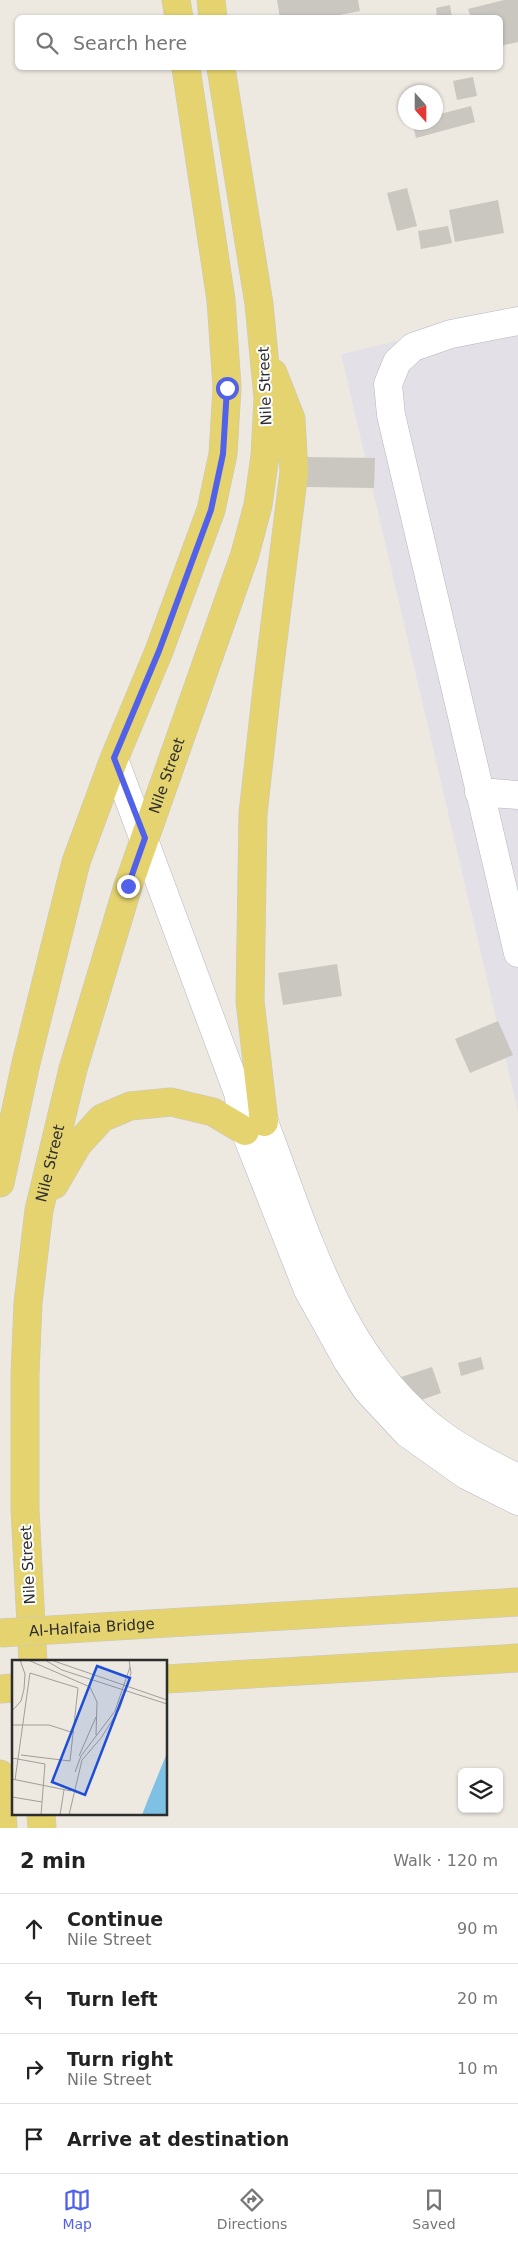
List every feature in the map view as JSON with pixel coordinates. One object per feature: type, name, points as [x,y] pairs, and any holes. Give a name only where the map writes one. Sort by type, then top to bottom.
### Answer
[{"type":"main road","points":[[176,0],[178,15]]},
{"type":"main road","points":[[211,0],[214,15]]},
{"type":"main road","points":[[0,1183],[26,1063],[76,862],[114,758],[159,651],[205,527],[211,510],[223,454],[227,388],[221,300],[186,70]]},
{"type":"main road","name":"Nile Street","points":[[33,1660],[25,1509],[25,1374],[28,1303],[39,1210],[73,1069],[128,886],[245,554],[258,506],[265,456],[268,398],[260,304],[222,70]]},
{"type":"main road","points":[[39,1210],[78,1144],[102,1118],[130,1106],[171,1102],[213,1112],[255,1127],[250,1001],[253,814],[294,472],[291,419],[264,351]]},
{"type":"main road","name":"Al-Halfaia Bridge","points":[[0,1633],[518,1602]]},
{"type":"main road","points":[[175,1679],[518,1658]]},
{"type":"main road","points":[[0,1774],[3,1828]]},
{"type":"street","points":[[518,321],[451,334],[413,347],[397,362],[388,384],[391,415],[518,953]]},
{"type":"street","points":[[114,758],[238,1093],[324,1279],[363,1350],[383,1377],[402,1398],[444,1436],[478,1458],[518,1478]]},
{"type":"street","points":[[479,792],[518,795]]},
{"type":"street","points":[[255,1127],[308,1290],[330,1332],[367,1390],[407,1433],[466,1475],[518,1501]]},
{"type":"shaded area","points":[[518,313],[518,1112],[341,354]]},
{"type":"building","points":[[277,0],[358,0],[360,11],[339,15],[280,15]]},
{"type":"building","points":[[504,0],[518,0],[518,42],[503,45],[503,15],[470,15],[468,9]]},
{"type":"building","points":[[450,5],[452,15],[437,15],[436,8]]},
{"type":"building","points":[[473,77],[477,96],[457,100],[453,81]]},
{"type":"building","points":[[471,106],[475,122],[416,138],[414,130],[443,130],[443,113]]},
{"type":"building","points":[[407,188],[417,226],[397,231],[387,193]]},
{"type":"building","points":[[498,200],[504,233],[455,242],[449,210]]},
{"type":"building","points":[[448,226],[452,243],[421,249],[418,231]]},
{"type":"building","points":[[307,457],[375,458],[374,488],[306,487]]},
{"type":"building","points":[[337,964],[342,996],[283,1005],[278,973]]},
{"type":"building","points":[[498,1021],[513,1055],[470,1073],[455,1039]]},
{"type":"building","points":[[481,1357],[484,1369],[461,1376],[458,1363]]},
{"type":"building","points":[[432,1367],[441,1393],[410,1404],[401,1377]]},
{"type":"route","points":[[128,886],[145,838],[114,758],[159,651],[211,510],[223,454],[227,388]]}]
